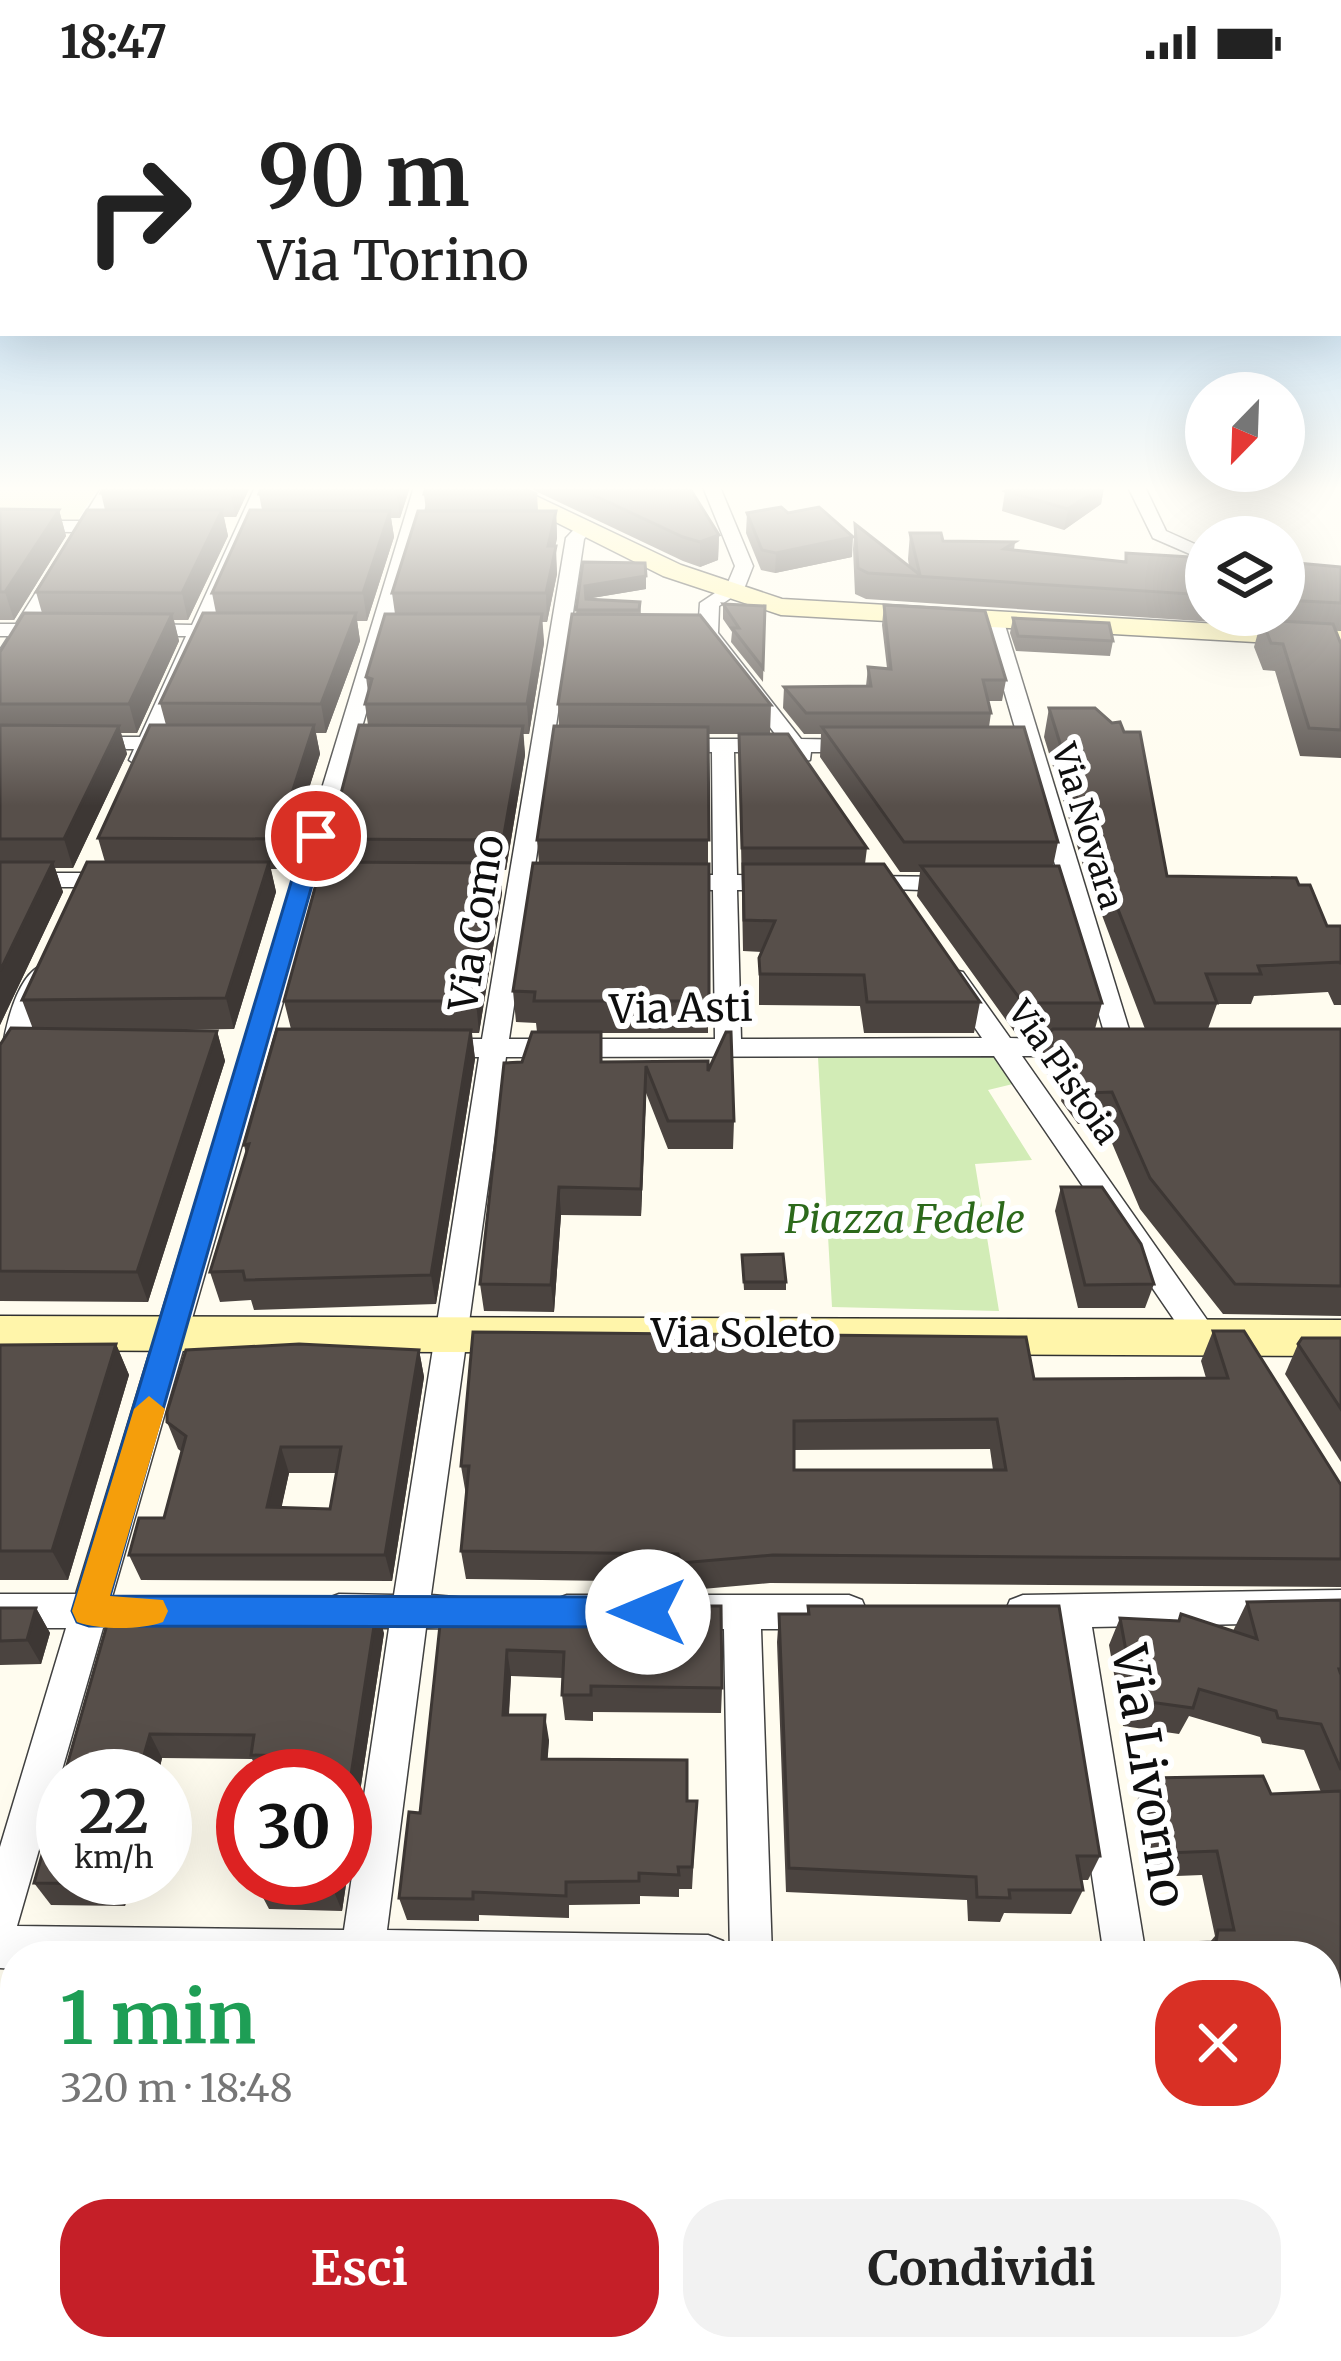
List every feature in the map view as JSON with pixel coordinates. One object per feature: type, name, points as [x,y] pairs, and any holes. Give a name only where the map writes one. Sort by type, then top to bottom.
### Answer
[{"type":"street","points":[[0,666],[45,593]]},
{"type":"street","points":[[130,782],[216,593]]},
{"type":"street","points":[[0,1917],[389,593]]},
{"type":"street","name":"Via Como","points":[[364,1941],[449,1333],[565,593]]},
{"type":"street","points":[[725,593],[844,614],[1341,639]]},
{"type":"street","points":[[729,595],[710,603],[697,633],[796,746],[821,786]]},
{"type":"street","name":"Via Novara","points":[[994,622],[1018,746],[1059,884],[1133,1048]]},
{"type":"street","points":[[0,630],[67,630]]},
{"type":"street","points":[[111,630],[267,631]]},
{"type":"street","points":[[0,743],[213,744]]},
{"type":"street","points":[[656,745],[889,746]]},
{"type":"street","points":[[723,745],[728,1046]]},
{"type":"street","points":[[0,880],[135,880]]},
{"type":"street","points":[[635,882],[978,884]]},
{"type":"street","points":[[10,1051],[58,942]]},
{"type":"street","name":"Via Pistoia","points":[[938,956],[1233,1346]]},
{"type":"street","name":"Via Asti","points":[[408,1048],[1133,1048]]},
{"type":"street","name":"Via Soleto","points":[[0,1333],[449,1333],[1233,1346],[1341,1338]]},
{"type":"street","points":[[977,1612],[1341,1606]]},
{"type":"street","points":[[0,1611],[135,1611]]},
{"type":"street","points":[[296,1611],[883,1612]]},
{"type":"street","points":[[742,1612],[751,1941]]},
{"type":"street","name":"Via Livorno","points":[[1071,1612],[1123,1941]]},
{"type":"green space","name":"Piazza Fedele","points":[[818,1057],[995,1057],[1013,1084],[988,1090],[1032,1160],[975,1164],[999,1311],[832,1307]]},
{"type":"building","points":[[578,593],[586,593],[586,599],[640,602],[639,610],[576,610]]},
{"type":"building","points":[[1305,593],[1341,593],[1341,603],[1305,601]]},
{"type":"building","points":[[723,604],[765,606],[763,668],[732,628],[739,628]]},
{"type":"building","points":[[884,605],[985,611],[1006,680],[983,680],[991,713],[806,713],[784,687],[871,686],[868,667],[891,669]]},
{"type":"building","points":[[24,613],[172,614],[129,704],[0,704],[0,652]]},
{"type":"building","points":[[203,613],[356,613],[321,704],[160,703]]},
{"type":"building","points":[[385,614],[542,614],[527,704],[365,704],[372,679],[366,677]]},
{"type":"building","points":[[572,614],[700,615],[771,705],[558,704]]},
{"type":"building","points":[[1013,618],[1109,623],[1113,641],[1018,636]]},
{"type":"building","points":[[1305,622],[1333,624],[1341,644],[1341,730],[1309,728],[1283,644],[1271,643],[1268,636],[1305,636]]},
{"type":"building","points":[[1049,708],[1095,708],[1112,723],[1120,722],[1124,732],[1140,732],[1167,876],[1296,878],[1299,885],[1310,885],[1327,926],[1341,926],[1341,964],[1258,966],[1261,974],[1206,974],[1217,1003],[1155,1003],[1089,836]]},
{"type":"building","points":[[0,725],[119,726],[64,839],[0,839]]},
{"type":"building","points":[[150,725],[314,725],[277,839],[98,838]]},
{"type":"building","points":[[359,725],[523,726],[503,840],[329,839]]},
{"type":"building","points":[[554,726],[708,727],[709,840],[537,840]]},
{"type":"building","points":[[822,727],[1024,727],[1058,842],[904,842]]},
{"type":"building","points":[[739,734],[788,734],[867,848],[742,848]]},
{"type":"building","points":[[0,862],[53,862],[0,971]]},
{"type":"building","points":[[87,862],[269,862],[226,998],[22,1000]]},
{"type":"building","points":[[322,862],[499,863],[476,1001],[284,1001]]},
{"type":"building","points":[[533,863],[709,864],[709,1001],[534,1001],[535,992],[513,991]]},
{"type":"building","points":[[743,864],[884,864],[980,1002],[867,1002],[864,975],[760,974],[759,958],[775,921],[744,920]]},
{"type":"building","points":[[921,866],[1059,866],[1102,1003],[1023,1003]]},
{"type":"building","points":[[11,1028],[217,1031],[137,1272],[0,1271],[0,1045]]},
{"type":"building","points":[[277,1029],[471,1030],[431,1275],[245,1280],[243,1271],[210,1272]]},
{"type":"building","points":[[1053,1029],[1341,1029],[1341,1286],[1235,1284],[1150,1178],[1112,1092],[1086,1093],[1068,1071],[1074,1067],[1046,1035]]},
{"type":"building","points":[[532,1032],[601,1032],[601,1062],[708,1061],[708,1071],[726,1032],[731,1032],[734,1121],[668,1121],[646,1066],[641,1189],[559,1187],[551,1285],[480,1284],[504,1063],[522,1062]]},
{"type":"building","points":[[1061,1187],[1102,1187],[1141,1244],[1154,1284],[1085,1285]]},
{"type":"building","points":[[783,1254],[786,1282],[744,1282],[742,1255]]},
{"type":"building","points":[[1213,1331],[1244,1331],[1341,1485],[1341,1559],[773,1555],[681,1563],[678,1554],[461,1551],[469,1466],[461,1466],[473,1332],[1026,1337],[1034,1379],[1228,1378]],"holes":[[[997,1419],[1006,1470],[794,1470],[794,1421]]]},
{"type":"building","points":[[1302,1338],[1341,1338],[1341,1409],[1298,1344]]},
{"type":"building","points":[[116,1344],[52,1551],[0,1551],[0,1345]]},
{"type":"building","points":[[299,1344],[419,1350],[385,1555],[129,1555],[139,1518],[164,1518],[186,1436],[167,1422],[167,1412],[186,1350]],"holes":[[[281,1447],[341,1447],[330,1509],[267,1507]]]},
{"type":"building","points":[[1341,1600],[1341,1770],[1321,1724],[1278,1718],[1276,1711],[1199,1689],[1193,1708],[1135,1700],[1120,1618],[1179,1621],[1181,1614],[1257,1639],[1247,1602]]},
{"type":"building","points":[[442,1606],[660,1614],[660,1606],[721,1606],[722,1688],[591,1686],[591,1695],[562,1695],[564,1652],[507,1650],[503,1715],[545,1715],[542,1759],[687,1760],[687,1801],[697,1801],[692,1867],[678,1867],[679,1875],[639,1873],[639,1881],[566,1882],[566,1896],[473,1892],[473,1899],[399,1898],[409,1812],[420,1813]]},
{"type":"building","points":[[808,1606],[1059,1606],[1100,1856],[1077,1856],[1083,1890],[1009,1890],[1010,1898],[977,1897],[976,1877],[789,1868],[779,1614],[809,1614]]},
{"type":"building","points":[[112,1607],[377,1607],[355,1749],[252,1749],[254,1735],[150,1734],[146,1749],[72,1749]]},
{"type":"building","points":[[0,1608],[36,1608],[27,1640],[0,1641]]},
{"type":"building","points":[[1263,1776],[1271,1794],[1341,1791],[1341,1941],[1216,1941],[1218,1930],[1234,1930],[1217,1851],[1165,1853],[1149,1778]]},
{"type":"slow traffic","points":[[149,1409],[89,1611],[151,1611]]},
{"type":"route","points":[[316,836],[89,1611],[648,1612]]}]
